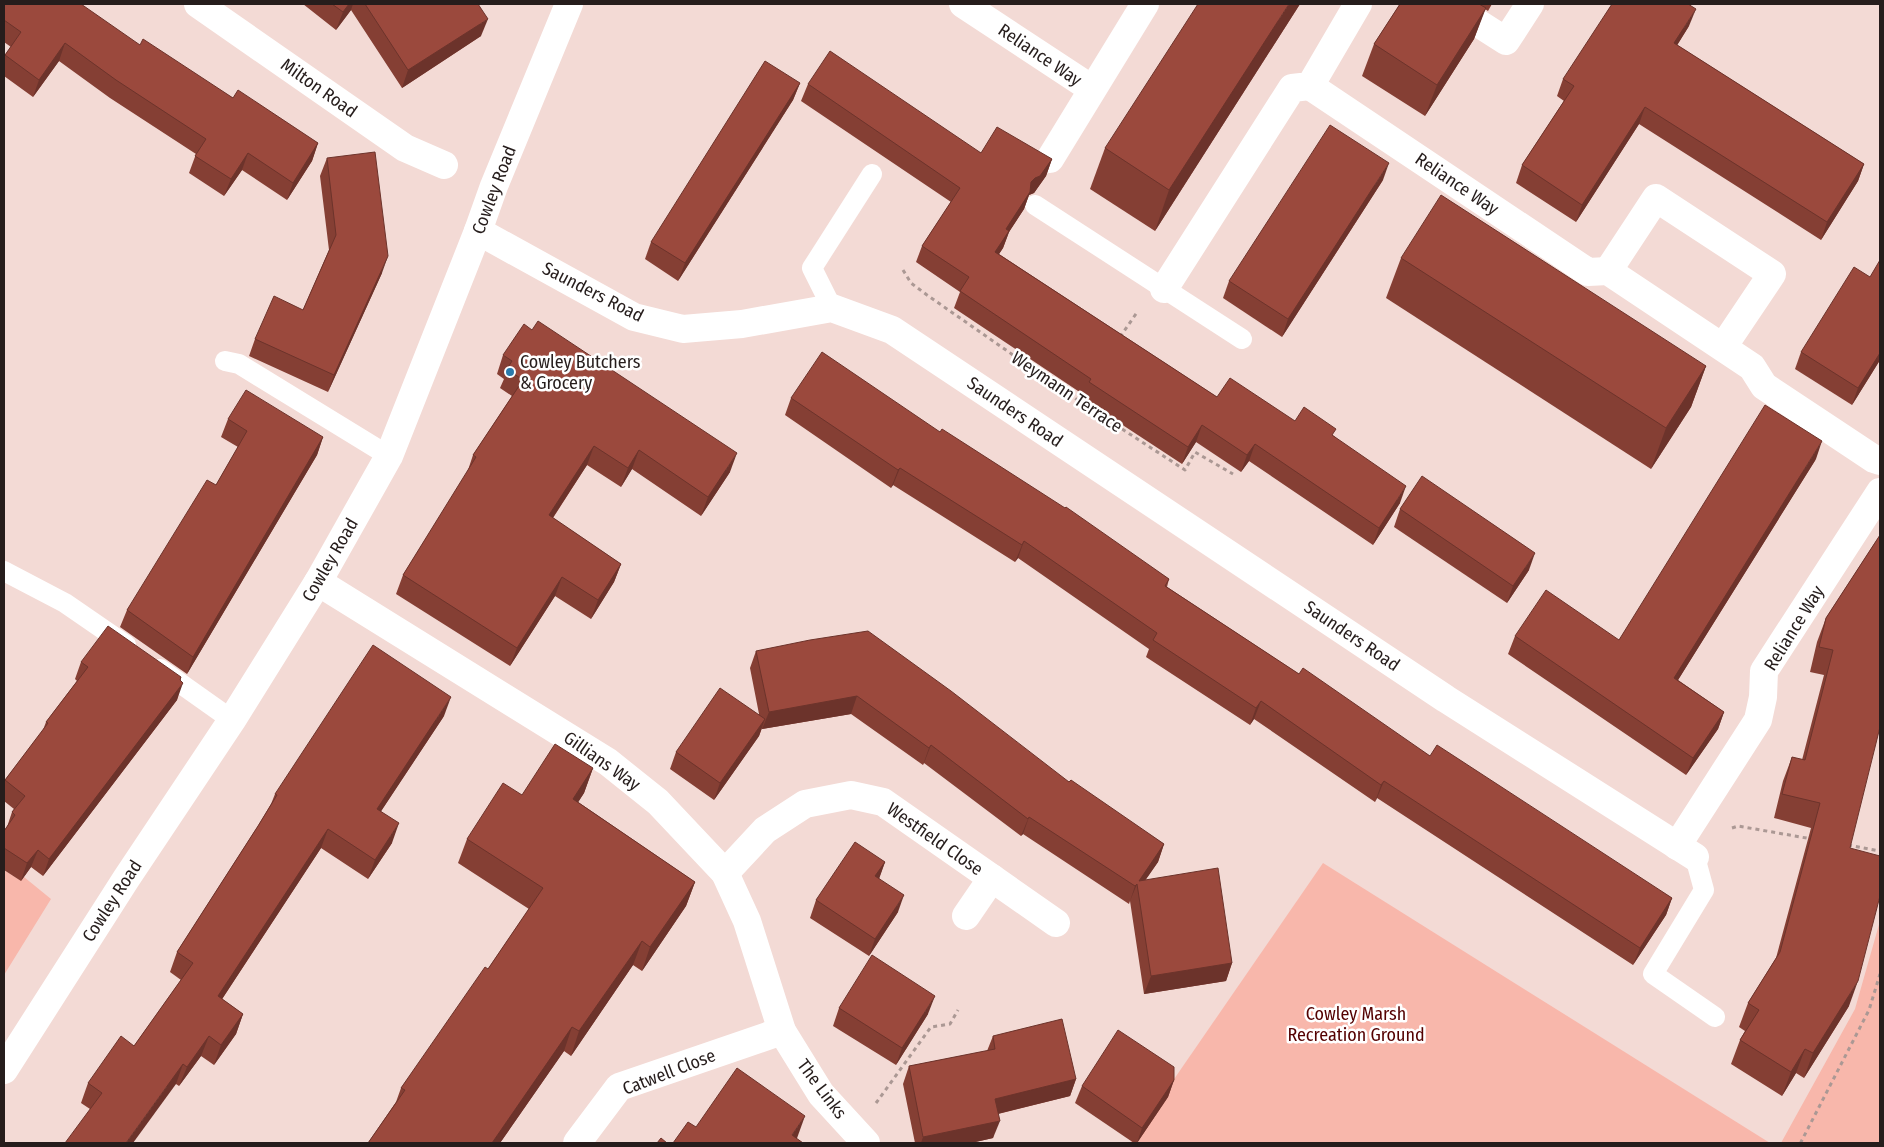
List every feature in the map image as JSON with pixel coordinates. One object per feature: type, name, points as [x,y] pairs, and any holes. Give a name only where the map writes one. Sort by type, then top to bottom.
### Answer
[{"type":"street","name":"Milton Road","points":[[198,4],[405,148],[444,165]]},
{"type":"street","name":"Cowley Road","points":[[4,1070],[126,878],[232,720],[318,582],[389,456],[494,186],[569,4]]},
{"type":"street","name":"Reliance Way","points":[[963,4],[1092,89]]},
{"type":"street","name":"Reliance Way","points":[[1050,159],[1146,4]]},
{"type":"street","points":[[1160,286],[1292,88],[1310,86],[1358,4]]},
{"type":"street","points":[[1448,4],[1506,41],[1530,4]]},
{"type":"street","name":"Reliance Way","points":[[1310,86],[1588,272],[1608,271],[1752,367],[1764,386],[1874,459],[1880,461]]},
{"type":"street","points":[[1608,271],[1656,198],[1772,274],[1723,347]]},
{"type":"street","name":"Saunders Road","points":[[478,230],[634,317],[683,329],[742,324],[832,308],[892,330],[1446,699],[1686,852]]},
{"type":"street","name":"Reliance Way","points":[[1686,852],[1758,720],[1763,698],[1764,671],[1880,492]]},
{"type":"street","name":"Gillians Way","points":[[318,582],[608,762],[658,802],[725,872],[747,921],[782,1031]]},
{"type":"street","name":"Westfield Close","points":[[725,872],[765,830],[805,804],[851,795],[883,802],[1056,923]]},
{"type":"street","name":"Westfield Close","points":[[966,916],[992,878]]},
{"type":"street","name":"The Links","points":[[782,1031],[821,1094],[861,1138]]},
{"type":"street","name":"Catwell Close","points":[[577,1143],[619,1087],[782,1031]]},
{"type":"lane","points":[[832,308],[812,268],[872,174]]},
{"type":"lane","points":[[1035,205],[1242,339]]},
{"type":"lane","points":[[225,361],[239,364],[389,456]]},
{"type":"lane","points":[[4,571],[65,602],[232,720]]},
{"type":"lane","points":[[1686,852],[1704,890],[1653,974],[1715,1016]]},
{"type":"path","name":"Weymann Terrace","points":[[903,270],[911,283],[922,291],[1078,401],[1185,470],[1195,452],[1233,474]]},
{"type":"path","points":[[1120,338],[1160,286]]},
{"type":"path","points":[[1078,401],[1084,393]]},
{"type":"path","points":[[1686,852],[1716,835],[1738,826],[1813,839]]},
{"type":"path","points":[[1842,844],[1880,851]]},
{"type":"path","points":[[1802,1143],[1869,1010],[1880,974]]},
{"type":"path","points":[[861,1138],[931,1027],[950,1024],[958,1010]]},
{"type":"green space","name":"Cowley Marsh Recreation Ground","points":[[1323,863],[1770,1143],[1130,1143]]},
{"type":"green space","points":[[4,870],[20,880],[24,877],[51,899],[4,975]]},
{"type":"green space","points":[[1880,921],[1880,1143],[1781,1143],[1855,1009]]},
{"type":"building","points":[[4,4],[81,4],[140,45],[143,39],[233,98],[238,90],[318,143],[293,183],[248,153],[231,179],[195,156],[206,139],[116,80],[65,43],[39,80],[5,55],[21,32],[4,20]]},
{"type":"building","points":[[332,4],[349,4],[343,12]]},
{"type":"building","points":[[365,4],[478,4],[488,19],[408,70]]},
{"type":"building","points":[[1198,4],[1289,4],[1169,190],[1105,148]]},
{"type":"building","points":[[1400,4],[1479,4],[1486,8],[1437,85],[1374,44]]},
{"type":"building","points":[[1612,4],[1688,4],[1696,9],[1674,43],[1864,164],[1827,222],[1645,107],[1582,205],[1522,165],[1574,86],[1563,79]]},
{"type":"building","points":[[830,51],[981,153],[997,127],[1052,159],[1040,176],[1031,182],[1030,192],[1006,229],[1009,231],[995,252],[1217,397],[1230,378],[1295,421],[1304,407],[1336,429],[1332,435],[1406,486],[1379,528],[1255,444],[1247,455],[1202,425],[1188,447],[1089,382],[1091,379],[960,291],[969,277],[922,246],[960,188],[808,84]]},
{"type":"building","points":[[765,61],[800,83],[685,263],[651,242]]},
{"type":"building","points":[[1330,125],[1389,163],[1288,319],[1229,281]]},
{"type":"building","points":[[375,152],[388,256],[334,375],[255,339],[274,296],[303,310],[336,235],[327,158]]},
{"type":"building","points":[[1441,195],[1706,366],[1666,428],[1401,258]]},
{"type":"building","points":[[1880,260],[1880,353],[1858,388],[1801,352],[1854,267],[1870,277]]},
{"type":"building","points":[[538,321],[737,453],[708,497],[639,450],[628,468],[594,446],[549,515],[621,564],[598,600],[562,577],[517,648],[403,575],[476,457],[473,455],[523,380],[507,369],[512,361],[503,355],[524,324],[532,330]]},
{"type":"building","points":[[822,352],[940,432],[942,429],[1066,507],[1169,579],[1165,586],[1299,674],[1303,668],[1430,756],[1437,745],[1672,898],[1640,948],[1384,781],[1381,785],[1261,701],[1256,708],[1153,640],[1157,633],[1024,541],[1022,545],[900,468],[898,470],[791,398]]},
{"type":"building","points":[[246,390],[323,437],[193,657],[127,610],[207,480],[216,485],[247,431],[228,419]]},
{"type":"building","points":[[1765,405],[1822,441],[1674,678],[1724,712],[1693,758],[1515,636],[1546,590],[1619,640]]},
{"type":"building","points":[[1422,476],[1535,553],[1513,586],[1400,509]]},
{"type":"building","points":[[1880,535],[1880,727],[1850,848],[1880,856],[1880,896],[1858,981],[1813,1053],[1805,1049],[1791,1072],[1740,1040],[1759,1010],[1748,1003],[1780,952],[1820,803],[1782,794],[1792,757],[1805,760],[1833,650],[1819,647],[1826,618]]},
{"type":"building","points":[[108,626],[181,677],[180,680],[183,683],[49,859],[38,850],[27,863],[4,848],[4,831],[15,815],[12,812],[25,796],[5,780],[88,667],[81,662]]},
{"type":"building","points":[[868,631],[951,691],[1069,782],[1071,780],[1164,844],[1139,881],[1218,868],[1232,963],[1151,976],[1137,884],[1135,886],[1029,817],[1028,819],[931,745],[929,748],[857,696],[769,712],[756,651]]},
{"type":"building","points":[[373,645],[451,697],[377,809],[399,823],[375,860],[328,829],[218,996],[243,1014],[221,1045],[209,1036],[187,1067],[183,1064],[126,1143],[65,1143],[102,1093],[88,1083],[121,1036],[134,1046],[193,963],[177,952],[258,826],[277,795],[275,794]]},
{"type":"building","points":[[720,688],[765,719],[720,783],[676,752]]},
{"type":"building","points":[[555,744],[593,768],[573,799],[695,882],[650,947],[642,941],[579,1031],[572,1027],[492,1143],[368,1143],[405,1090],[401,1088],[485,967],[488,969],[543,888],[467,839],[503,783],[522,795]]},
{"type":"building","points":[[855,842],[885,862],[875,876],[904,895],[875,939],[816,900]]},
{"type":"building","points":[[872,955],[935,996],[902,1048],[839,1008]]},
{"type":"building","points":[[1062,1019],[1076,1079],[995,1099],[1000,1121],[923,1137],[909,1066],[995,1049],[993,1036]]},
{"type":"building","points":[[1118,1030],[1174,1067],[1174,1080],[1142,1128],[1082,1086]]},
{"type":"building","points":[[737,1068],[805,1116],[792,1135],[803,1143],[673,1143],[688,1122],[696,1127]]},
{"type":"building","points":[[661,1138],[667,1143],[657,1143]]},
{"type":"place","name":"Cowley Butchers & Grocery","points":[[510,372]]}]
